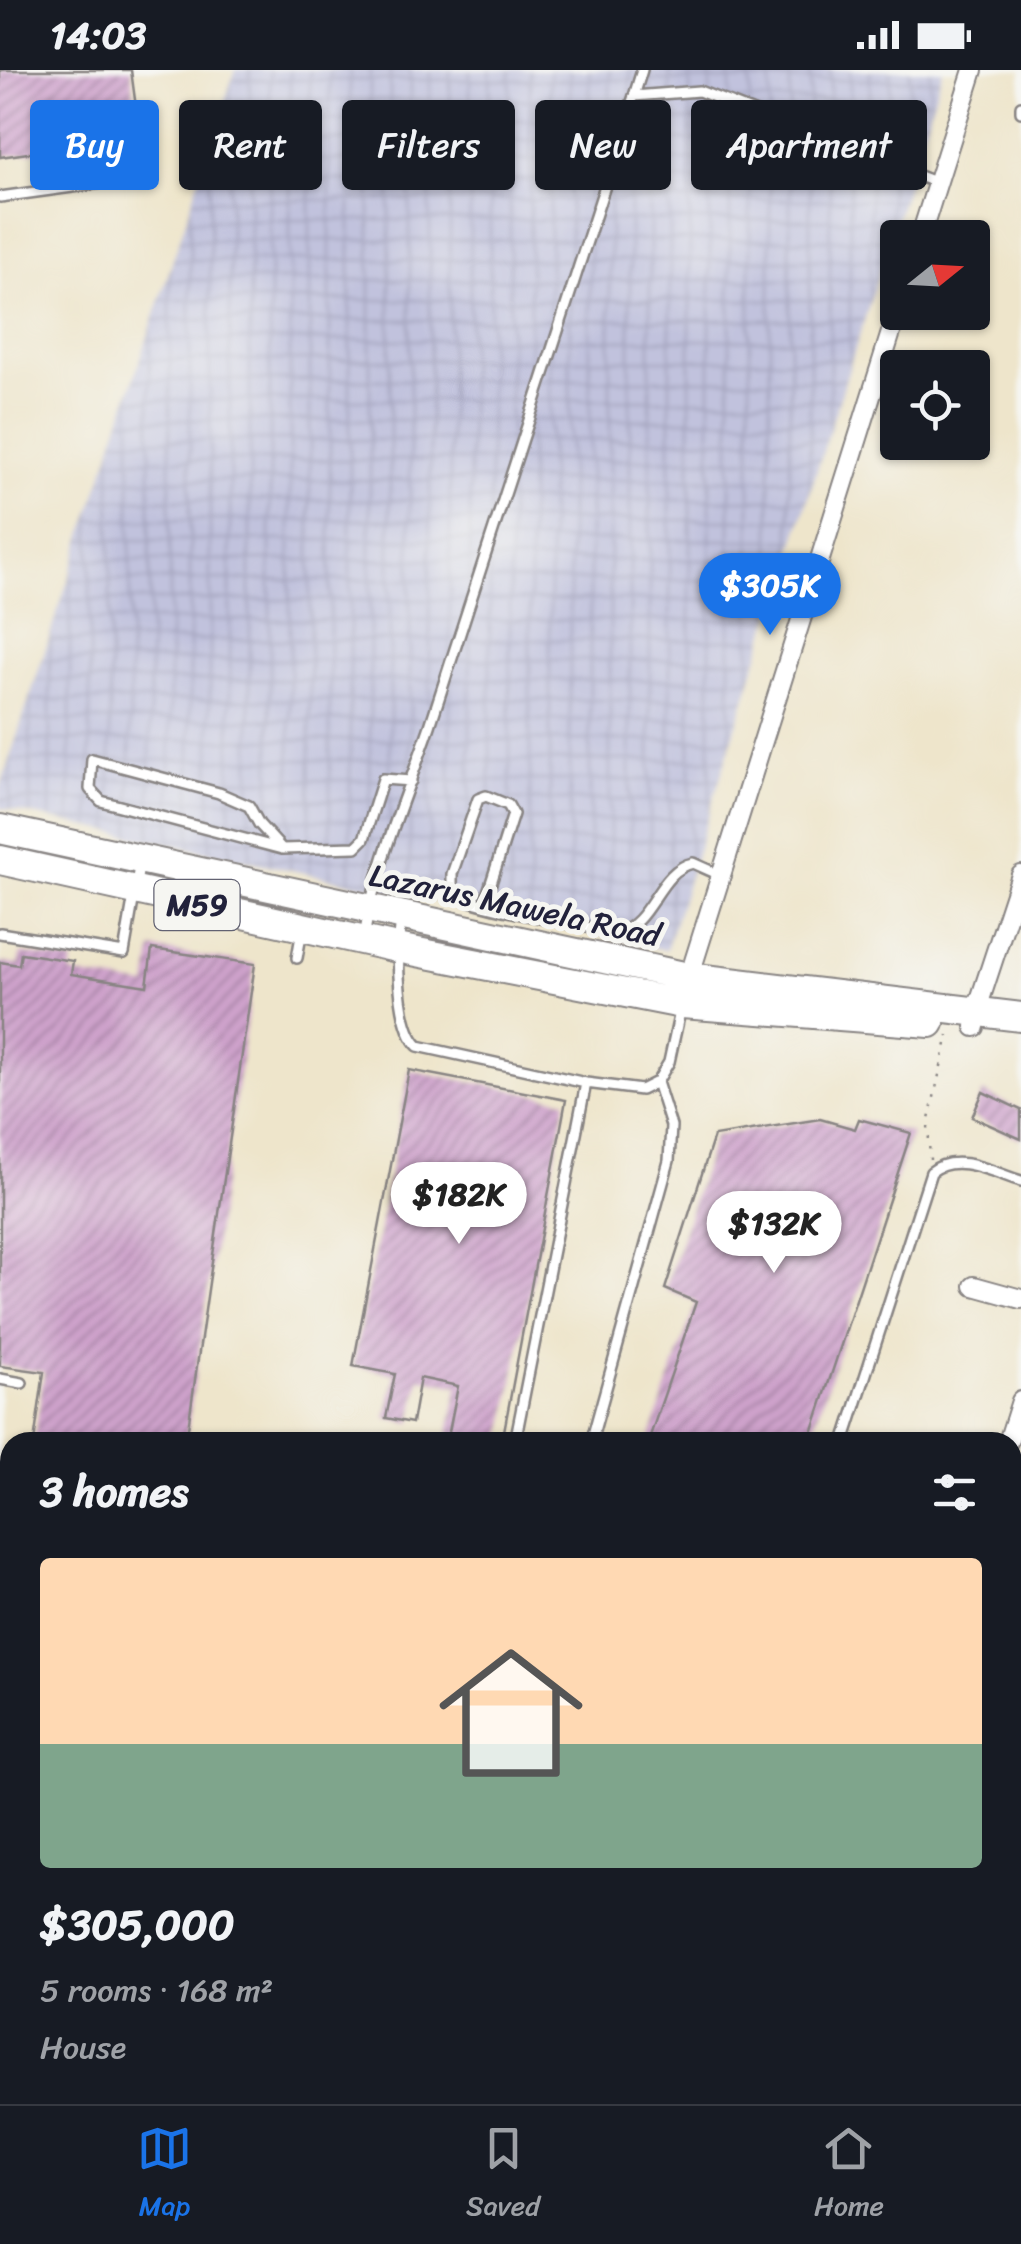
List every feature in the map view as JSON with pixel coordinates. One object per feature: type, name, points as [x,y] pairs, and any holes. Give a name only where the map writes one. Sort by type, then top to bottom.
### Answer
[{"type":"main road","name":"Lazarus Mawela Road","points":[[0,828],[402,916],[685,991]]},
{"type":"main road","name":"Lazarus Mawela Road","points":[[0,860],[397,948],[685,991],[967,1021],[1021,1032]]},
{"type":"main road","name":"Lazarus Mawela Road","points":[[967,1021],[1021,1017]]},
{"type":"street","points":[[926,220],[973,70]]},
{"type":"street","points":[[685,991],[892,330]]},
{"type":"street","points":[[967,1021],[1021,875]]},
{"type":"street","points":[[974,1286],[1021,1299]]},
{"type":"street","points":[[1011,1432],[1021,1400]]},
{"type":"lane","points":[[364,940],[368,909],[642,70]]},
{"type":"lane","points":[[634,96],[699,91],[938,183]]},
{"type":"lane","points":[[0,197],[51,190]]},
{"type":"lane","points":[[282,849],[250,806],[220,793],[92,759],[90,789],[101,801],[282,849],[356,847],[364,840],[383,779],[411,782]]},
{"type":"lane","points":[[484,905],[513,814],[508,805],[486,796],[478,800],[451,885],[458,898],[484,905],[616,933],[633,926],[680,867],[693,863],[720,875]]},
{"type":"lane","points":[[0,933],[124,953],[141,858]]},
{"type":"lane","points":[[402,916],[397,948],[406,1020],[414,1043],[586,1084],[641,1090],[657,1082],[669,1062],[685,991]]},
{"type":"lane","points":[[298,958],[303,927]]},
{"type":"lane","points":[[594,1432],[670,1161],[671,1126],[657,1082]]},
{"type":"lane","points":[[518,1432],[586,1084]]},
{"type":"lane","points":[[847,1432],[931,1172],[955,1162],[1021,1182]]},
{"type":"lane","points":[[0,1380],[22,1383]]},
{"type":"path","points":[[931,1172],[928,1124],[967,1021]]},
{"type":"shaded area","points":[[235,70],[943,70],[927,121],[927,100],[691,100],[691,190],[905,190],[896,220],[880,220],[880,270],[666,950],[0,808],[0,788],[196,190],[322,190],[322,100],[225,100]]},
{"type":"building","points":[[0,70],[131,70],[135,100],[30,100],[30,153],[0,157]]},
{"type":"building","points":[[152,949],[255,964],[187,1432],[35,1432],[44,1372],[0,1366],[0,962],[19,965],[21,953],[73,961],[71,974],[147,986]]},
{"type":"building","points":[[409,1070],[566,1100],[504,1432],[449,1432],[458,1386],[420,1378],[412,1423],[386,1418],[395,1374],[353,1366]]},
{"type":"building","points":[[983,1092],[1021,1110],[1021,1139],[972,1117]]},
{"type":"building","points":[[820,1119],[855,1129],[859,1119],[911,1133],[812,1432],[651,1432],[696,1302],[665,1289],[714,1136]]}]
